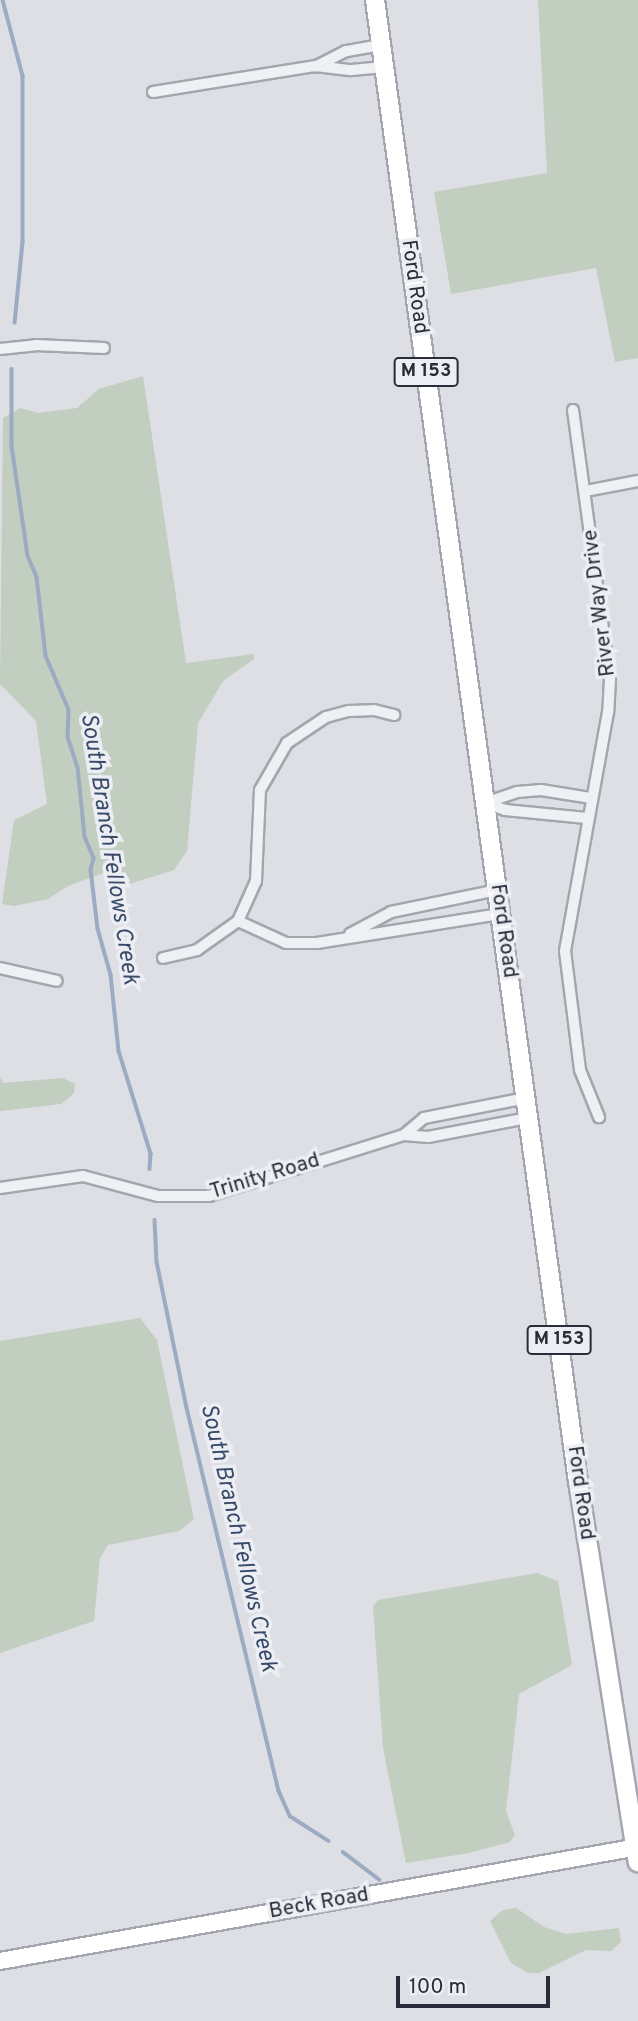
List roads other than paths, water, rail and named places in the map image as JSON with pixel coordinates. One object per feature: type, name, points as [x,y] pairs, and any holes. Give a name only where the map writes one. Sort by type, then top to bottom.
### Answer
[{"type":"main road","name":"Ford Road","points":[[375,0],[598,1617],[637,1852]]},
{"type":"main road","name":"Beck Road","points":[[0,1961],[637,1852]]},
{"type":"street","points":[[316,66],[346,51],[382,45]]},
{"type":"street","points":[[153,92],[316,66],[351,70],[385,67]]},
{"type":"street","points":[[0,349],[36,345],[104,348]]},
{"type":"street","name":"River Way Drive","points":[[573,410],[610,679],[565,951],[580,1070],[598,1118]]},
{"type":"street","points":[[586,491],[638,481]]},
{"type":"street","points":[[163,958],[197,950],[238,921],[256,881],[260,790],[271,764],[287,743],[326,717],[374,710],[394,715]]},
{"type":"street","points":[[485,803],[517,792],[541,790],[591,798]]},
{"type":"street","points":[[485,803],[505,810],[587,818]]},
{"type":"street","points":[[343,938],[407,907],[497,890]]},
{"type":"street","points":[[407,907],[410,927]]},
{"type":"street","points":[[238,921],[286,943],[343,938],[500,914]]},
{"type":"street","points":[[0,968],[57,981]]},
{"type":"street","name":"Trinity Road","points":[[404,1135],[424,1118],[526,1098]]},
{"type":"street","name":"Trinity Road","points":[[0,1188],[83,1176],[158,1196],[209,1196],[404,1135],[428,1137],[528,1118]]},
{"type":"waterway","name":"South Branch Fellows Creek","points":[[3,0],[23,76],[23,242],[15,323]]},
{"type":"waterway","name":"South Branch Fellows Creek","points":[[12,369],[12,446],[28,556],[37,577],[46,656],[69,710],[68,737],[78,767],[85,837],[94,858],[91,870],[98,929],[111,975],[119,1051],[151,1154],[150,1169]]},
{"type":"waterway","name":"South Branch Fellows Creek","points":[[155,1220],[157,1262],[187,1408],[279,1791],[290,1816],[329,1841]]},
{"type":"waterway","name":"South Branch Fellows Creek","points":[[343,1852],[380,1880]]}]
